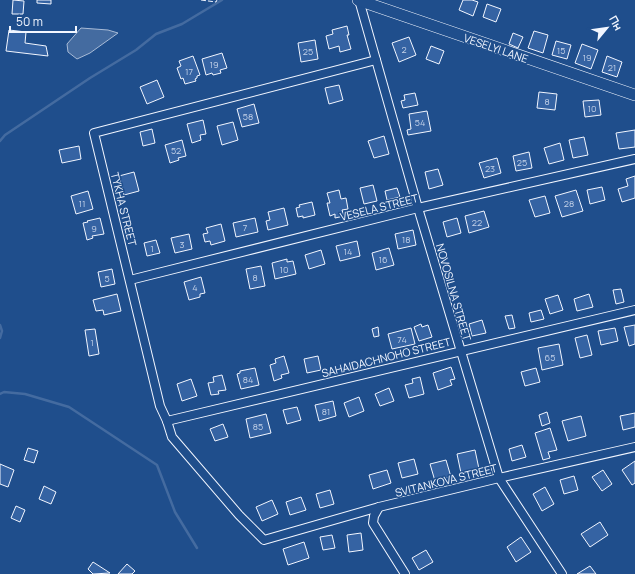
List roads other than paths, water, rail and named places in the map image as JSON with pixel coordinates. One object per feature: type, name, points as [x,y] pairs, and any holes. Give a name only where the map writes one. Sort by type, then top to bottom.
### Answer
[{"type":"street","name":"NOVOSILNA STREET","points":[[359,0],[418,208],[499,478],[562,574]]},
{"type":"street","name":"VESELYI LANE","points":[[359,0],[635,95]]},
{"type":"street","name":"TYKHA STREET","points":[[264,540],[239,515],[172,437],[160,406],[94,133],[376,60]]},
{"type":"street","name":"VESELA STREET","points":[[130,280],[418,208],[635,159]]},
{"type":"street","name":"SAHAIDACHNOHO STREET","points":[[167,421],[635,310]]},
{"type":"street","name":"SVITANKOVA STREET","points":[[264,540],[379,507],[635,447]]},
{"type":"street","points":[[379,507],[374,516],[373,523],[405,574]]},
{"type":"water","points":[[81,28],[108,30],[118,33],[90,53],[77,59],[68,52],[67,44]]},
{"type":"waterway","points":[[0,141],[5,135],[90,78],[136,50],[156,34],[182,24],[222,0]]},
{"type":"waterway","points":[[0,325],[2,331],[0,338]]},
{"type":"waterway","points":[[0,394],[4,392],[25,394],[69,407],[157,465],[175,512],[197,548]]}]
